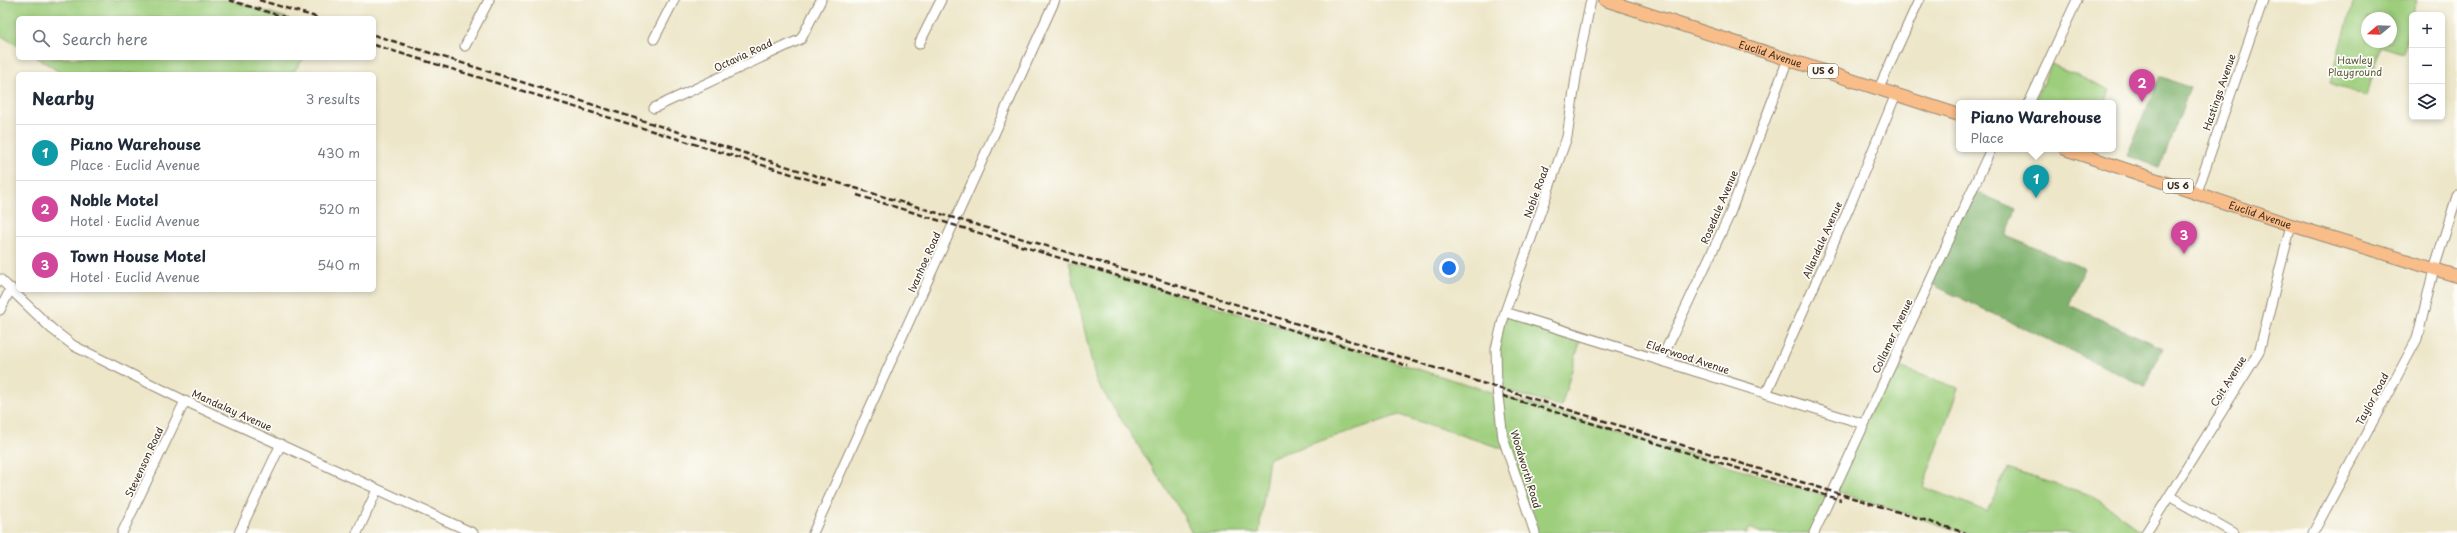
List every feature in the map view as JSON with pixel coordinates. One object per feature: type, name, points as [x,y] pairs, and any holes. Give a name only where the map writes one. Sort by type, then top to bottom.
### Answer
[{"type":"main road","name":"Euclid Avenue","points":[[1605,0],[1956,114]]},
{"type":"main road","name":"Euclid Avenue","points":[[2074,152],[2197,192],[2291,225],[2457,276]]},
{"type":"street","points":[[465,46],[489,0]]},
{"type":"street","points":[[654,40],[674,0]]},
{"type":"street","name":"Octavia Road","points":[[654,108],[801,39],[821,0]]},
{"type":"street","points":[[919,44],[941,0]]},
{"type":"street","name":"Ivanhoe Road","points":[[813,533],[1055,0]]},
{"type":"street","name":"Noble Road","points":[[1496,388],[1496,349],[1505,312],[1567,137],[1579,58],[1591,0]]},
{"type":"street","points":[[1879,88],[1919,0]]},
{"type":"street","points":[[2030,100],[2077,0]]},
{"type":"street","name":"Hastings Avenue","points":[[2197,192],[2263,0]]},
{"type":"street","name":"Rosedale Avenue","points":[[1661,360],[1729,216],[1788,59]]},
{"type":"street","name":"Allandale Avenue","points":[[1766,394],[1849,208],[1896,94]]},
{"type":"street","name":"Collamer Avenue","points":[[1814,533],[1990,152]]},
{"type":"street","name":"Taylor Road","points":[[2313,533],[2417,339],[2434,269],[2457,196]]},
{"type":"street","name":"Coit Avenue","points":[[2146,533],[2259,352],[2291,225]]},
{"type":"street","name":"Mandalay Avenue","points":[[0,280],[11,288],[52,329],[74,346],[185,401],[472,533]]},
{"type":"street","points":[[0,310],[11,288]]},
{"type":"street","name":"Elderwood Avenue","points":[[1505,312],[1864,424]]},
{"type":"street","name":"Woodworth Road","points":[[1496,388],[1504,438],[1535,533]]},
{"type":"street","name":"Stevenson Road","points":[[122,533],[185,401]]},
{"type":"street","points":[[239,533],[281,444]]},
{"type":"street","points":[[357,533],[377,490]]},
{"type":"street","points":[[2169,496],[2234,533]]},
{"type":"green space","points":[[0,0],[229,0],[281,16],[16,16],[16,45],[0,35]]},
{"type":"green space","name":"Hawley Playground","points":[[2354,0],[2417,0],[2414,12],[2409,12],[2409,30],[2403,53],[2387,48],[2397,48],[2397,12],[2361,12],[2361,48],[2379,48],[2367,97],[2330,83]]},
{"type":"green space","points":[[40,60],[302,60],[294,72],[60,72]]},
{"type":"green space","points":[[2051,64],[2110,90],[2106,100],[2035,100]]},
{"type":"green space","points":[[2160,76],[2190,88],[2160,167],[2127,156]]},
{"type":"green space","points":[[1972,190],[2016,209],[2006,236],[2084,268],[2069,305],[2163,348],[2145,386],[1929,283]]},
{"type":"green space","points":[[1069,261],[1830,498],[1814,533],[1761,533],[1750,528],[1747,533],[1535,533],[1507,450],[1399,415],[1269,458],[1259,533],[1192,533],[1182,513],[1096,381]]},
{"type":"green space","points":[[1505,312],[1582,335],[1561,407],[1497,388],[1495,363]]},
{"type":"green space","points":[[1891,364],[1958,388],[1923,487],[1987,511],[2007,469],[2094,496],[2144,533],[1966,533],[1833,491]]},
{"type":"railway","points":[[229,0],[281,16]]},
{"type":"railway","points":[[259,0],[312,16]]},
{"type":"railway","points":[[376,36],[845,185],[1182,287],[1482,383],[1966,533]]},
{"type":"railway","points":[[376,46],[827,185]]},
{"type":"railway","points":[[857,195],[1408,366]]},
{"type":"railway","points":[[1503,396],[1841,500]]},
{"type":"place","name":"Noble Motel","points":[[2142,102]]},
{"type":"place","name":"Piano Warehouse","points":[[2036,198]]},
{"type":"place","name":"Town House Motel","points":[[2184,254]]}]
